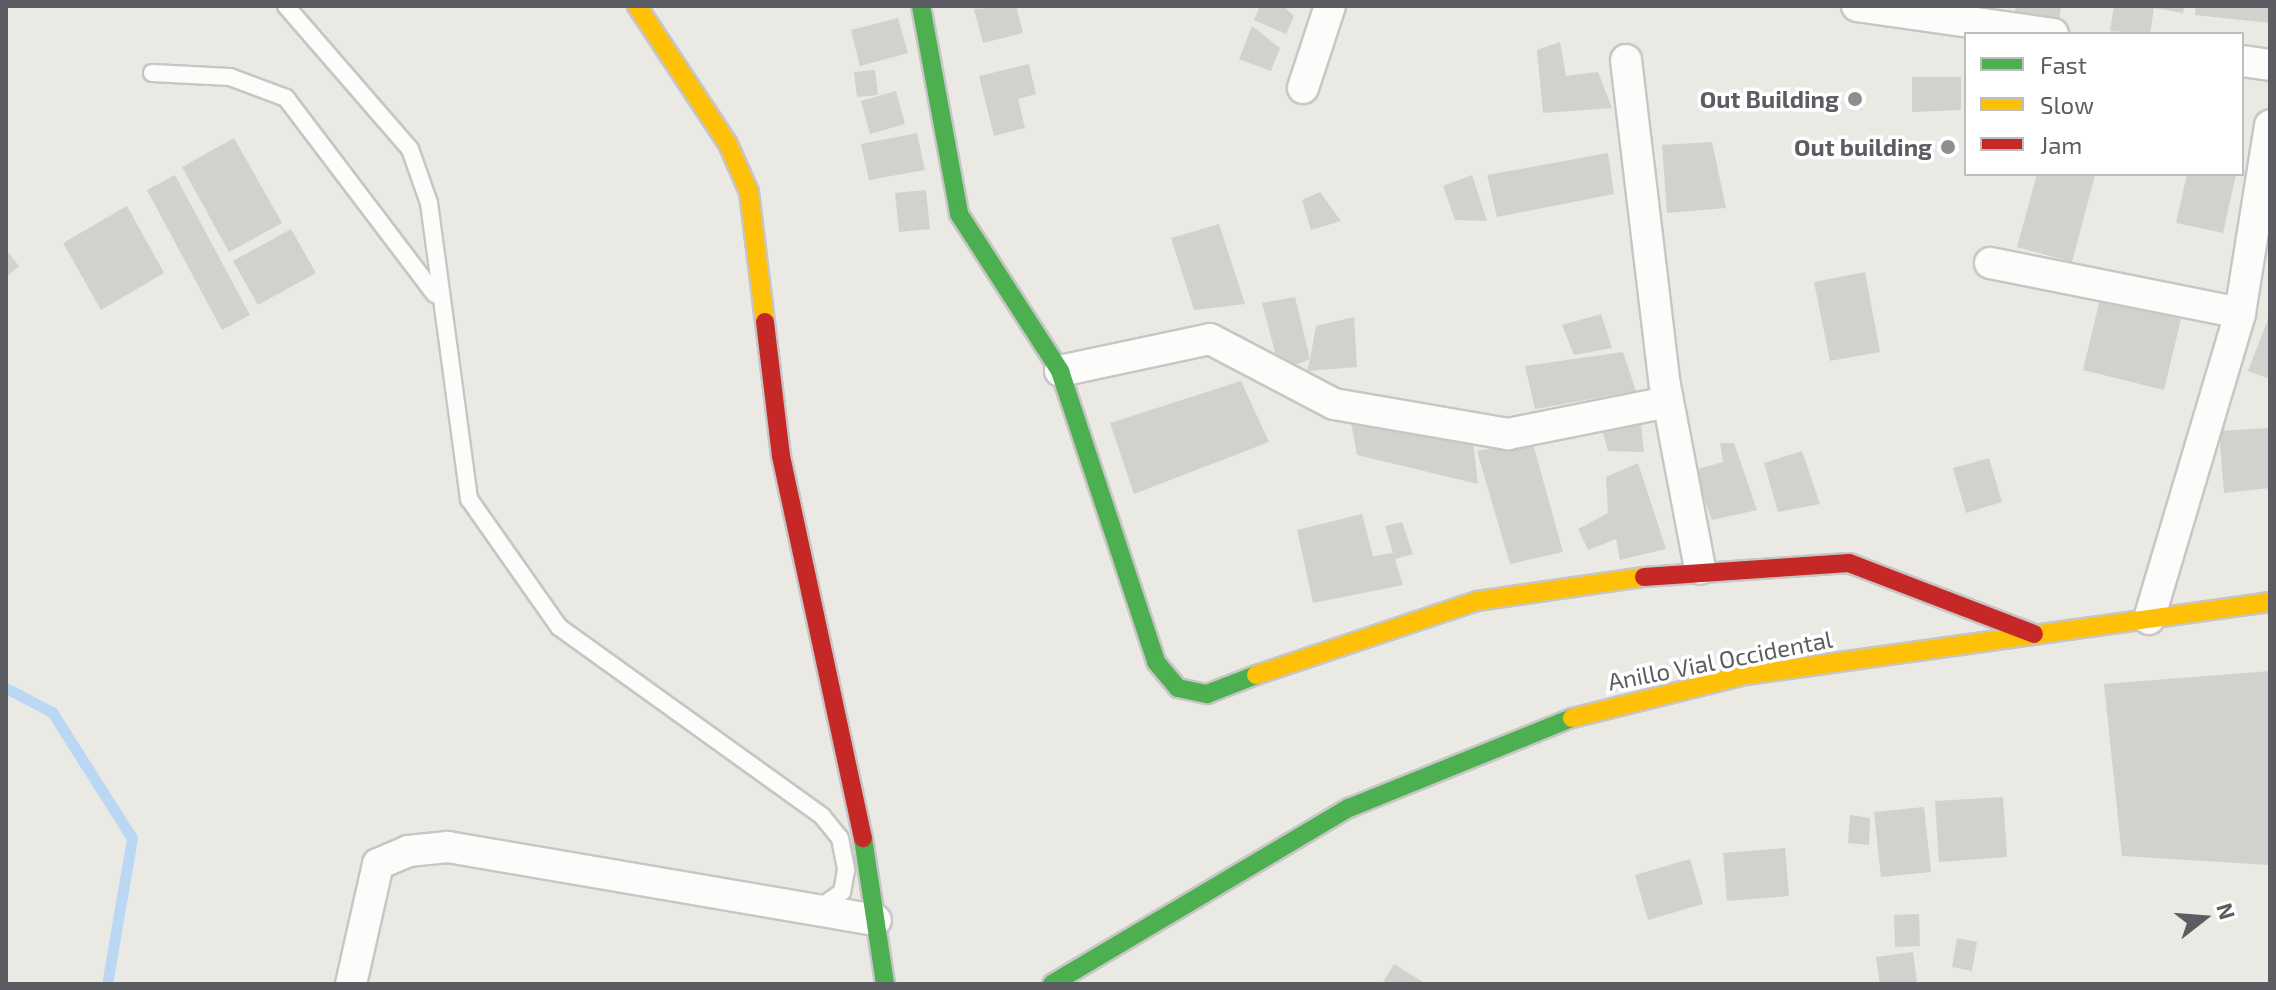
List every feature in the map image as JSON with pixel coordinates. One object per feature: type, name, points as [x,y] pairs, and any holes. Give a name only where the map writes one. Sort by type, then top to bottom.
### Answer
[{"type":"main road","points":[[637,6],[728,144],[749,192],[781,456],[876,920],[885,984]]},
{"type":"main road","points":[[921,6],[959,214],[1060,371],[1156,662],[1178,688],[1207,694],[1372,631],[1477,601],[1700,569],[1849,563],[2034,634]]},
{"type":"main road","name":"Anillo Vial Occidental","points":[[1052,984],[1349,808],[1531,730],[1646,695],[1746,675],[2270,602]]},
{"type":"street","points":[[1303,88],[1330,6]]},
{"type":"street","points":[[1857,6],[2039,32]]},
{"type":"street","points":[[1626,60],[1668,402],[1700,569]]},
{"type":"street","points":[[2244,61],[2270,65]]},
{"type":"street","points":[[2149,619],[2240,313],[2270,125]]},
{"type":"street","points":[[1990,263],[2240,313]]},
{"type":"street","points":[[1060,371],[1210,339],[1334,404],[1508,434],[1668,402]]},
{"type":"street","points":[[351,984],[378,864],[408,851],[448,847],[805,912],[876,920]]},
{"type":"lane","points":[[286,6],[410,149],[429,203],[436,295],[469,499],[559,627],[737,753],[840,838],[842,892],[827,907],[805,912]]},
{"type":"lane","points":[[152,73],[230,77],[286,98],[436,295]]},
{"type":"building","points":[[1016,6],[1023,33],[983,43],[974,9]]},
{"type":"building","points":[[1260,6],[1283,6],[1294,16],[1286,34],[1254,20]]},
{"type":"building","points":[[2016,6],[2061,6],[2059,22],[2014,16]]},
{"type":"building","points":[[2114,6],[2184,6],[2183,13],[2154,8],[2150,32],[2110,31]]},
{"type":"building","points":[[2196,6],[2270,6],[2270,23],[2195,15]]},
{"type":"building","points":[[898,18],[908,53],[860,66],[851,30]]},
{"type":"building","points":[[1252,26],[1280,48],[1271,71],[1239,59]]},
{"type":"building","points":[[1560,42],[1566,76],[1598,72],[1612,108],[1543,113],[1537,50]]},
{"type":"building","points":[[1029,64],[1036,94],[1018,99],[1025,128],[994,136],[979,76]]},
{"type":"building","points":[[875,70],[878,95],[857,97],[854,72]]},
{"type":"building","points":[[1912,77],[1961,77],[1961,110],[1912,112]]},
{"type":"building","name":"Out Building","points":[[1850,89],[1864,92],[1862,110],[1844,105]]},
{"type":"building","points":[[896,91],[905,124],[870,134],[861,101]]},
{"type":"building","points":[[917,133],[925,170],[869,180],[861,144]]},
{"type":"building","points":[[234,138],[282,223],[229,252],[182,167]]},
{"type":"building","name":"Out building","points":[[1939,139],[1956,139],[1956,155],[1939,154]]},
{"type":"building","points":[[1712,142],[1726,208],[1667,213],[1662,145]]},
{"type":"building","points":[[1608,153],[1614,194],[1497,217],[1487,175]]},
{"type":"building","points":[[175,175],[250,315],[222,330],[147,190]]},
{"type":"building","points":[[1472,175],[1487,221],[1455,220],[1443,186]]},
{"type":"building","points":[[2036,176],[2095,176],[2072,262],[2017,247]]},
{"type":"building","points":[[2187,176],[2236,176],[2223,233],[2176,223]]},
{"type":"building","points":[[926,190],[930,229],[899,232],[895,193]]},
{"type":"building","points":[[1320,192],[1341,221],[1311,230],[1302,200]]},
{"type":"building","points":[[127,206],[164,273],[101,310],[63,243]]},
{"type":"building","points":[[1219,224],[1245,304],[1194,310],[1171,238]]},
{"type":"building","points":[[291,229],[316,273],[258,305],[233,261]]},
{"type":"building","points":[[6,250],[19,266],[6,277]]},
{"type":"building","points":[[1865,272],[1880,352],[1830,361],[1814,282]]},
{"type":"building","points":[[1295,297],[1310,359],[1280,371],[1262,303]]},
{"type":"building","points":[[2100,299],[2181,319],[2164,390],[2083,370]]},
{"type":"building","points":[[1601,314],[1612,348],[1574,355],[1562,325]]},
{"type":"building","points":[[2270,314],[2270,379],[2248,371]]},
{"type":"building","points":[[1354,317],[1357,367],[1307,371],[1316,326]]},
{"type":"building","points":[[1623,352],[1636,391],[1535,409],[1525,366]]},
{"type":"building","points":[[1241,381],[1269,442],[1134,494],[1110,423]]},
{"type":"building","points":[[1349,411],[1472,433],[1478,484],[1357,455]]},
{"type":"building","points":[[1640,415],[1644,452],[1608,451],[1600,422]]},
{"type":"building","points":[[2270,428],[2270,488],[2224,493],[2219,431]]},
{"type":"building","points":[[1532,440],[1563,552],[1510,564],[1477,451]]},
{"type":"building","points":[[1720,443],[1734,443],[1757,510],[1712,520],[1694,470],[1723,462]]},
{"type":"building","points":[[1802,451],[1820,504],[1778,512],[1764,463]]},
{"type":"building","points":[[1989,458],[2002,502],[1966,513],[1953,468]]},
{"type":"building","points":[[1638,463],[1666,549],[1620,560],[1616,539],[1588,550],[1578,529],[1608,513],[1606,477]]},
{"type":"building","points":[[1362,514],[1373,556],[1393,553],[1385,526],[1402,522],[1413,554],[1395,559],[1403,585],[1313,603],[1297,530]]},
{"type":"building","points":[[2270,671],[2270,865],[2122,856],[2104,684]]},
{"type":"building","points":[[2003,797],[2007,857],[1939,862],[1935,801]]},
{"type":"building","points":[[1924,807],[1931,872],[1881,877],[1874,812]]},
{"type":"building","points":[[1850,815],[1870,818],[1869,845],[1848,843]]},
{"type":"building","points":[[1785,848],[1789,896],[1727,901],[1723,853]]},
{"type":"building","points":[[1690,859],[1703,904],[1648,920],[1635,875]]},
{"type":"building","points":[[1919,914],[1920,946],[1895,947],[1894,915]]},
{"type":"building","points":[[1957,938],[1977,942],[1972,971],[1952,967]]},
{"type":"building","points":[[1913,952],[1917,982],[1880,984],[1876,957]]},
{"type":"building","points":[[1394,964],[1426,984],[1382,984]]},
{"type":"waterway","points":[[6,688],[52,712],[132,838],[107,984]]},
{"type":"traffic: fast","points":[[921,6],[959,214],[1060,371],[1156,662],[1178,688],[1207,694],[1256,675]]},
{"type":"traffic: fast","points":[[1052,984],[1349,808],[1572,718]]},
{"type":"traffic: fast","points":[[863,838],[885,984]]},
{"type":"traffic: slow","points":[[637,6],[728,144],[749,192],[765,322]]},
{"type":"traffic: slow","points":[[1256,675],[1477,601],[1644,577]]},
{"type":"traffic: slow","points":[[1572,718],[1746,675],[2270,602]]},
{"type":"traffic: jam","points":[[765,322],[781,456],[863,838]]},
{"type":"traffic: jam","points":[[1644,577],[1849,563],[2034,634]]},
{"type":"place","name":"Out Building","points":[[1855,99]]},
{"type":"place","name":"Out building","points":[[1948,147]]}]
